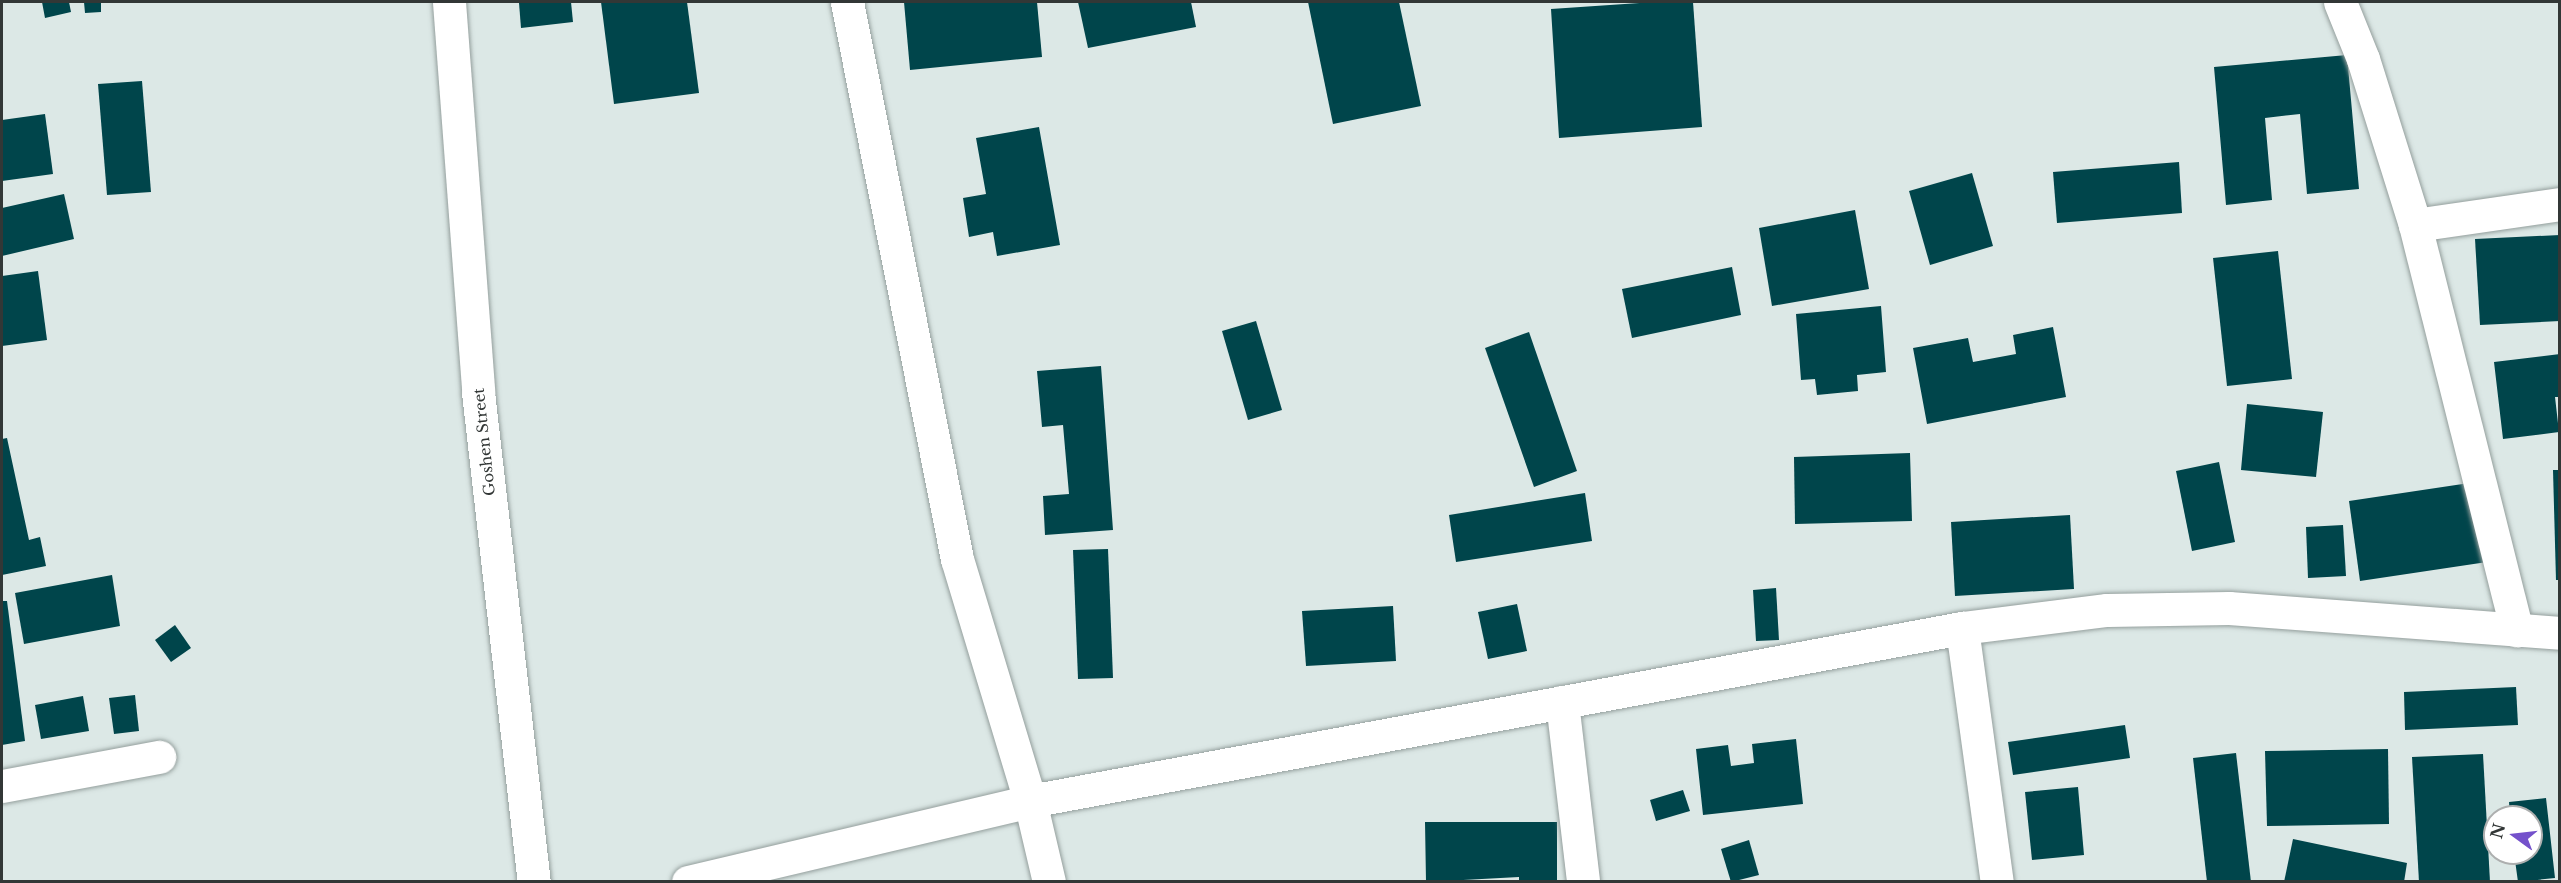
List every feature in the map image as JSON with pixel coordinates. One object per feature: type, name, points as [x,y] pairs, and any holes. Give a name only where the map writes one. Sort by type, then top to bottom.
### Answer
[{"type":"street","name":"Goshen Street","points":[[449,2],[478,392],[534,882]]},
{"type":"street","points":[[847,2],[957,559],[1030,801],[1049,882]]},
{"type":"street","points":[[2340,2],[2363,59],[2415,225],[2517,630]]},
{"type":"street","points":[[2415,225],[2559,204]]},
{"type":"street","points":[[688,882],[1030,801],[1962,628],[2107,610],[2229,608],[2559,633]]},
{"type":"street","points":[[1962,628],[1997,882]]},
{"type":"street","points":[[1562,702],[1583,882]]},
{"type":"street","points":[[2,786],[159,757]]},
{"type":"building","points":[[42,2],[69,2],[71,12],[45,18]]},
{"type":"building","points":[[84,2],[101,2],[101,12],[85,13]]},
{"type":"building","points":[[571,2],[573,22],[521,28],[519,3]]},
{"type":"building","points":[[601,2],[687,2],[699,93],[614,104]]},
{"type":"building","points":[[904,2],[1037,2],[1042,57],[910,70]]},
{"type":"building","points":[[1078,2],[1191,2],[1196,27],[1088,48]]},
{"type":"building","points":[[1308,2],[1399,2],[1421,106],[1333,124]]},
{"type":"building","points":[[1654,2],[1693,2],[1702,127],[1559,138],[1551,9]]},
{"type":"building","points":[[2347,55],[2359,189],[2307,194],[2300,114],[2265,118],[2272,200],[2226,205],[2214,67]]},
{"type":"building","points":[[142,81],[151,192],[107,195],[98,84]]},
{"type":"building","points":[[45,114],[53,174],[2,181],[2,120]]},
{"type":"building","points":[[1039,127],[1060,245],[997,256],[993,232],[969,237],[963,198],[986,194],[976,138]]},
{"type":"building","points":[[2179,162],[2182,213],[2057,223],[2053,172]]},
{"type":"building","points":[[1972,173],[1993,246],[1930,265],[1909,191]]},
{"type":"building","points":[[64,194],[74,239],[2,256],[2,208]]},
{"type":"building","points":[[1855,210],[1869,289],[1772,306],[1759,228]]},
{"type":"building","points":[[2560,235],[2560,321],[2480,325],[2475,239]]},
{"type":"building","points":[[2278,251],[2292,379],[2227,386],[2213,258]]},
{"type":"building","points":[[1732,267],[1741,315],[1632,338],[1622,289]]},
{"type":"building","points":[[38,271],[47,340],[2,346],[2,276]]},
{"type":"building","points":[[1881,306],[1886,372],[1857,375],[1858,391],[1817,395],[1815,379],[1801,380],[1796,314]]},
{"type":"building","points":[[1256,321],[1282,410],[1248,420],[1222,331]]},
{"type":"building","points":[[2053,327],[2066,397],[1927,424],[1913,348],[1968,338],[1973,362],[2016,354],[2013,335]]},
{"type":"building","points":[[1529,332],[1577,471],[1534,487],[1485,348]]},
{"type":"building","points":[[2560,354],[2560,397],[2555,397],[2559,432],[2503,439],[2494,362]]},
{"type":"building","points":[[1101,366],[1113,530],[1045,535],[1043,496],[1069,494],[1063,425],[1042,427],[1037,371]]},
{"type":"building","points":[[2247,404],[2323,412],[2316,477],[2241,470]]},
{"type":"building","points":[[7,438],[29,540],[40,537],[46,566],[2,575],[2,439]]},
{"type":"building","points":[[1910,453],[1912,521],[1795,524],[1794,457]]},
{"type":"building","points":[[2219,462],[2235,542],[2192,551],[2176,471]]},
{"type":"building","points":[[2553,470],[2560,470],[2560,580],[2556,580]]},
{"type":"building","points":[[2476,482],[2487,562],[2360,581],[2349,501]]},
{"type":"building","points":[[1585,493],[1592,541],[1456,562],[1449,515]]},
{"type":"building","points":[[2070,515],[2074,589],[1955,596],[1951,522]]},
{"type":"building","points":[[2343,525],[2346,576],[2308,578],[2306,527]]},
{"type":"building","points":[[1108,549],[1113,678],[1078,679],[1073,550]]},
{"type":"building","points":[[112,575],[120,626],[24,644],[15,593]]},
{"type":"building","points":[[1776,588],[1779,640],[1756,641],[1753,590]]},
{"type":"building","points":[[2,601],[7,601],[25,741],[2,745]]},
{"type":"building","points":[[1517,604],[1527,651],[1488,659],[1478,612]]},
{"type":"building","points":[[1393,606],[1396,661],[1306,666],[1302,611]]},
{"type":"building","points":[[175,625],[191,648],[171,662],[155,640]]},
{"type":"building","points":[[2516,687],[2518,725],[2405,730],[2404,692]]},
{"type":"building","points":[[135,695],[139,731],[114,734],[109,698]]},
{"type":"building","points":[[83,696],[89,731],[41,739],[35,705]]},
{"type":"building","points":[[2125,725],[2130,758],[2013,775],[2008,742]]},
{"type":"building","points":[[1796,739],[1803,804],[1703,815],[1696,749],[1728,745],[1731,766],[1754,763],[1752,744]]},
{"type":"building","points":[[2388,749],[2389,824],[2267,826],[2265,751]]},
{"type":"building","points":[[2236,753],[2251,882],[2207,882],[2193,758]]},
{"type":"building","points":[[2483,754],[2486,805],[2483,805],[2483,865],[2489,865],[2490,882],[2419,882],[2412,757]]},
{"type":"building","points":[[2078,787],[2084,855],[2032,860],[2025,792]]},
{"type":"building","points":[[1683,790],[1690,811],[1656,821],[1650,800]]},
{"type":"building","points":[[2546,798],[2555,878],[2518,882],[2516,865],[2543,865],[2543,805],[2509,805],[2509,802]]},
{"type":"building","points":[[1425,822],[1557,822],[1557,882],[1519,882],[1519,877],[1426,882]]},
{"type":"building","points":[[2293,839],[2407,863],[2404,882],[2284,882]]},
{"type":"building","points":[[1749,840],[1759,875],[1731,882],[1721,849]]}]
